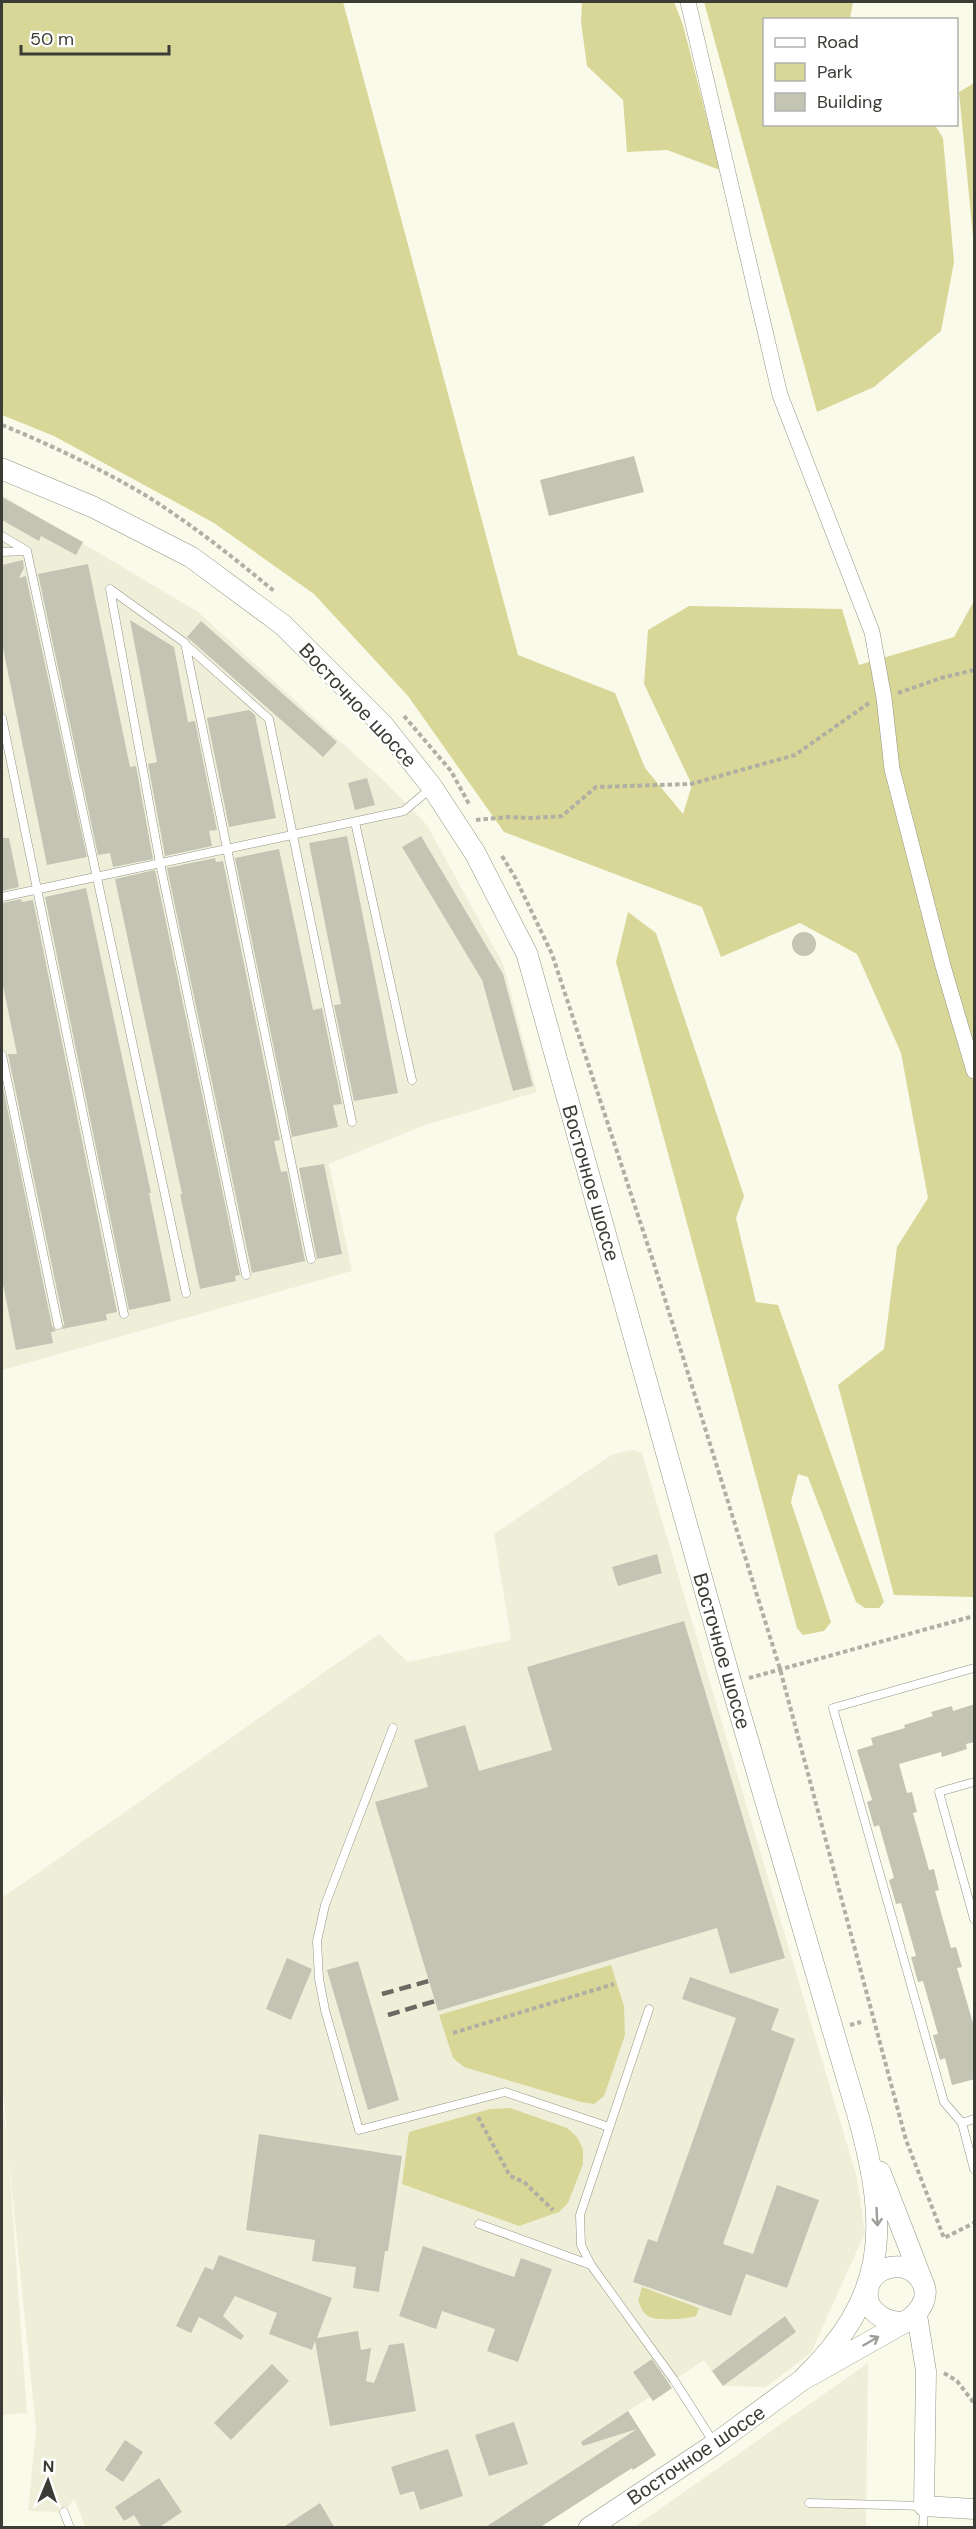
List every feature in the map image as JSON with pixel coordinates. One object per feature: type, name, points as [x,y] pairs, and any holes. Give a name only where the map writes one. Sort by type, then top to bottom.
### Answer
[{"type":"main road","name":"Восточное шоссе","points":[[2,469],[93,507],[191,557],[283,625],[383,725],[432,787],[475,853],[527,954],[731,1683],[859,2118],[872,2171],[878,2224],[875,2263],[870,2283],[851,2321],[837,2342],[825,2358],[802,2380]]},
{"type":"main road","name":"Восточное шоссе","points":[[859,2118],[925,2289]]},
{"type":"main road","points":[[897,2266],[911,2270],[920,2278],[925,2289],[924,2304],[911,2318],[894,2323],[879,2317],[872,2309],[868,2299],[870,2283],[884,2269],[897,2266]]},
{"type":"main road","name":"Восточное шоссе","points":[[589,2528],[715,2444],[802,2380],[911,2318]]},
{"type":"street","points":[[688,2],[780,394],[872,632],[884,698],[892,769],[943,966],[975,1071]]},
{"type":"street","points":[[911,2318],[926,2371],[924,2506],[975,2509]]},
{"type":"lane","points":[[2,536],[27,551],[186,1293]]},
{"type":"lane","points":[[2,552],[27,551]]},
{"type":"lane","points":[[246,1275],[160,863],[110,590],[185,643],[269,719],[351,1122]]},
{"type":"lane","points":[[185,643],[310,1259]]},
{"type":"lane","points":[[2,718],[124,1314]]},
{"type":"lane","points":[[2,897],[404,811],[432,787]]},
{"type":"lane","points":[[355,822],[412,1080]]},
{"type":"lane","points":[[2,1055],[58,1325]]},
{"type":"lane","points":[[975,1668],[833,1708],[944,2102],[962,2123],[975,2169]]},
{"type":"lane","points":[[393,1728],[325,1905],[317,1941],[319,1978],[325,2010],[359,2130],[505,2092],[609,2127]]},
{"type":"lane","points":[[975,1782],[939,1792],[975,1919]]},
{"type":"lane","points":[[649,2009],[580,2215],[581,2245],[591,2265],[674,2380],[715,2444]]},
{"type":"lane","points":[[962,2123],[975,2119]]},
{"type":"lane","points":[[479,2224],[591,2265]]},
{"type":"lane","points":[[809,2504],[924,2506],[923,2528]]},
{"type":"lane","points":[[64,2512],[70,2528]]},
{"type":"path","points":[[478,819],[562,816],[596,787],[691,784],[795,755],[872,701],[942,678],[975,670]]},
{"type":"path","points":[[731,1683],[975,1616]]},
{"type":"path","points":[[453,2032],[614,1984]]},
{"type":"path","points":[[478,2117],[510,2176],[524,2182],[553,2210]]},
{"type":"path","points":[[944,2238],[975,2223]]},
{"type":"path","points":[[943,2372],[957,2381],[975,2403]]},
{"type":"shaded area","points":[[2,495],[198,612],[384,781],[427,825],[503,964],[537,1092],[425,1125],[329,1164],[352,1271],[2,1370]]},
{"type":"shaded area","points":[[633,1450],[642,1453],[857,2178],[865,2233],[811,2353],[766,2387],[723,2386],[704,2360],[669,2384],[672,2389],[653,2401],[650,2397],[628,2411],[656,2455],[633,2470],[631,2468],[539,2527],[86,2528],[74,2499],[64,2512],[28,2511],[36,2429],[9,2162],[27,2413],[2,2415],[2,2101],[7,2137],[2,2078],[2,1898],[379,1634],[408,1662],[511,1640],[494,1534],[613,1454]]},
{"type":"shaded area","points":[[868,2363],[866,2527],[634,2527]]},
{"type":"green space","points":[[2,2],[343,2],[518,655],[615,693],[645,768],[683,814],[692,785],[644,684],[648,630],[689,606],[842,609],[859,665],[954,637],[974,601],[974,1597],[894,1595],[838,1385],[884,1349],[897,1247],[928,1198],[901,1053],[857,954],[800,923],[721,957],[702,907],[504,832],[408,696],[314,594],[214,523],[54,436],[2,415]]},
{"type":"green space","points":[[582,2],[674,2],[683,25],[720,170],[667,150],[627,152],[623,100],[587,66],[581,22]]},
{"type":"green space","points":[[704,2],[853,2],[850,18],[763,18],[763,126],[936,126],[943,138],[954,262],[941,331],[874,387],[817,412]]},
{"type":"green space","points":[[974,83],[974,247],[959,92]]},
{"type":"green space","points":[[628,912],[656,933],[744,1196],[736,1218],[756,1302],[778,1305],[884,1602],[879,1608],[865,1608],[856,1602],[808,1477],[798,1474],[791,1502],[831,1622],[824,1631],[803,1635],[797,1628],[616,962]]},
{"type":"green space","points":[[611,1965],[624,2006],[625,2035],[604,2096],[594,2104],[464,2067],[453,2058],[439,2015]]},
{"type":"green space","points":[[510,2108],[567,2128],[577,2137],[583,2149],[583,2164],[568,2203],[559,2212],[519,2226],[402,2184],[409,2132],[490,2109]]},
{"type":"green space","points":[[642,2287],[699,2308],[696,2316],[660,2319],[648,2316],[638,2301]]},
{"type":"building","points":[[634,456],[644,492],[549,516],[540,480]]},
{"type":"building","points":[[2,497],[83,542],[76,555],[41,536],[39,541],[2,520]]},
{"type":"building","points":[[23,560],[24,568],[19,578],[26,576],[87,857],[47,865],[2,643],[2,565]]},
{"type":"building","points":[[88,564],[130,767],[136,766],[153,859],[113,867],[110,853],[98,855],[38,574]]},
{"type":"building","points":[[130,620],[174,647],[188,722],[195,721],[217,830],[209,831],[212,846],[165,856],[148,764],[157,762]]},
{"type":"building","points":[[201,621],[337,742],[323,757],[187,637]]},
{"type":"building","points":[[249,710],[255,715],[276,818],[229,827],[207,718]]},
{"type":"building","points":[[367,778],[375,805],[355,810],[348,783]]},
{"type":"building","points":[[347,836],[398,1093],[354,1101],[334,1005],[341,1004],[309,843]]},
{"type":"building","points":[[421,836],[503,974],[533,1086],[513,1091],[482,980],[402,847]]},
{"type":"building","points":[[2,838],[9,838],[19,887],[2,891]]},
{"type":"building","points":[[279,849],[313,1010],[322,1008],[342,1104],[333,1105],[338,1127],[292,1137],[235,858]]},
{"type":"building","points":[[215,858],[216,862],[223,861],[280,1140],[274,1141],[281,1172],[287,1171],[305,1261],[252,1273],[167,868]]},
{"type":"building","points":[[155,870],[240,1275],[235,1276],[236,1281],[200,1289],[115,879]]},
{"type":"building","points":[[86,888],[151,1193],[149,1193],[171,1301],[129,1310],[45,897]]},
{"type":"building","points":[[21,899],[22,902],[33,900],[117,1312],[106,1314],[107,1320],[62,1329],[64,1324],[8,1054],[17,1054],[2,981],[2,903]]},
{"type":"building","points":[[804,932],[813,935],[816,944],[813,953],[804,956],[795,953],[792,944],[795,935]]},
{"type":"building","points":[[2,1082],[52,1326],[56,1331],[51,1332],[53,1343],[16,1350],[2,1279]]},
{"type":"building","points":[[324,1164],[342,1254],[317,1259],[299,1168]]},
{"type":"building","points":[[657,1554],[662,1573],[618,1586],[612,1567]]},
{"type":"building","points":[[684,1621],[785,1958],[730,1974],[717,1928],[438,2011],[375,1802],[428,1787],[414,1740],[465,1725],[479,1771],[552,1750],[527,1667]]},
{"type":"building","points":[[975,1704],[975,1742],[966,1744],[967,1749],[942,1757],[941,1752],[899,1764],[907,1793],[912,1792],[917,1812],[913,1813],[929,1870],[934,1869],[939,1890],[935,1891],[951,1948],[956,1947],[962,1967],[957,1968],[975,2030],[975,2079],[952,2085],[945,2058],[940,2060],[933,2035],[938,2034],[923,1981],[918,1982],[911,1957],[916,1956],[901,1903],[896,1904],[889,1880],[894,1878],[879,1825],[874,1827],[867,1802],[872,1800],[857,1750],[873,1745],[871,1738],[905,1728],[904,1725],[933,1716],[931,1712],[952,1706],[953,1711]]},
{"type":"building","points":[[287,1958],[312,1969],[291,2020],[266,2009]]},
{"type":"building","points":[[358,1961],[399,2100],[368,2110],[327,1970]]},
{"type":"building","points":[[690,1977],[779,2009],[771,2030],[795,2039],[723,2244],[753,2254],[777,2185],[819,2200],[787,2288],[746,2274],[731,2316],[633,2282],[648,2239],[657,2242],[736,2018],[682,1999]]},
{"type":"building","points":[[259,2134],[402,2156],[388,2251],[385,2251],[379,2292],[353,2288],[356,2267],[312,2261],[315,2240],[246,2230]]},
{"type":"building","points":[[423,2246],[514,2277],[521,2258],[552,2269],[518,2362],[487,2351],[495,2329],[442,2311],[436,2329],[399,2316]]},
{"type":"building","points":[[219,2255],[332,2298],[317,2338],[358,2331],[361,2350],[371,2348],[366,2381],[374,2383],[389,2345],[404,2343],[416,2411],[330,2426],[315,2341],[312,2350],[269,2334],[277,2313],[235,2296],[223,2316],[244,2336],[241,2340],[199,2317],[191,2333],[176,2326],[205,2267],[213,2270]]},
{"type":"building","points":[[785,2316],[796,2332],[723,2386],[712,2371]]},
{"type":"building","points":[[652,2359],[672,2388],[653,2401],[633,2372]]},
{"type":"building","points":[[272,2364],[289,2381],[231,2440],[214,2423]]},
{"type":"building","points":[[628,2411],[656,2455],[539,2528],[484,2528],[637,2429],[583,2446],[581,2442]]},
{"type":"building","points":[[514,2422],[528,2464],[489,2476],[475,2435]]},
{"type":"building","points":[[125,2440],[143,2452],[123,2482],[105,2470]]},
{"type":"building","points":[[448,2449],[463,2496],[420,2510],[414,2491],[400,2495],[391,2467]]},
{"type":"building","points":[[159,2478],[182,2512],[158,2528],[142,2528],[134,2515],[124,2521],[115,2507]]},
{"type":"building","points":[[320,2503],[335,2528],[282,2528]]},
{"type":"railway","points":[[382,1994],[429,1981]]},
{"type":"railway","points":[[388,2015],[435,2001]]}]
